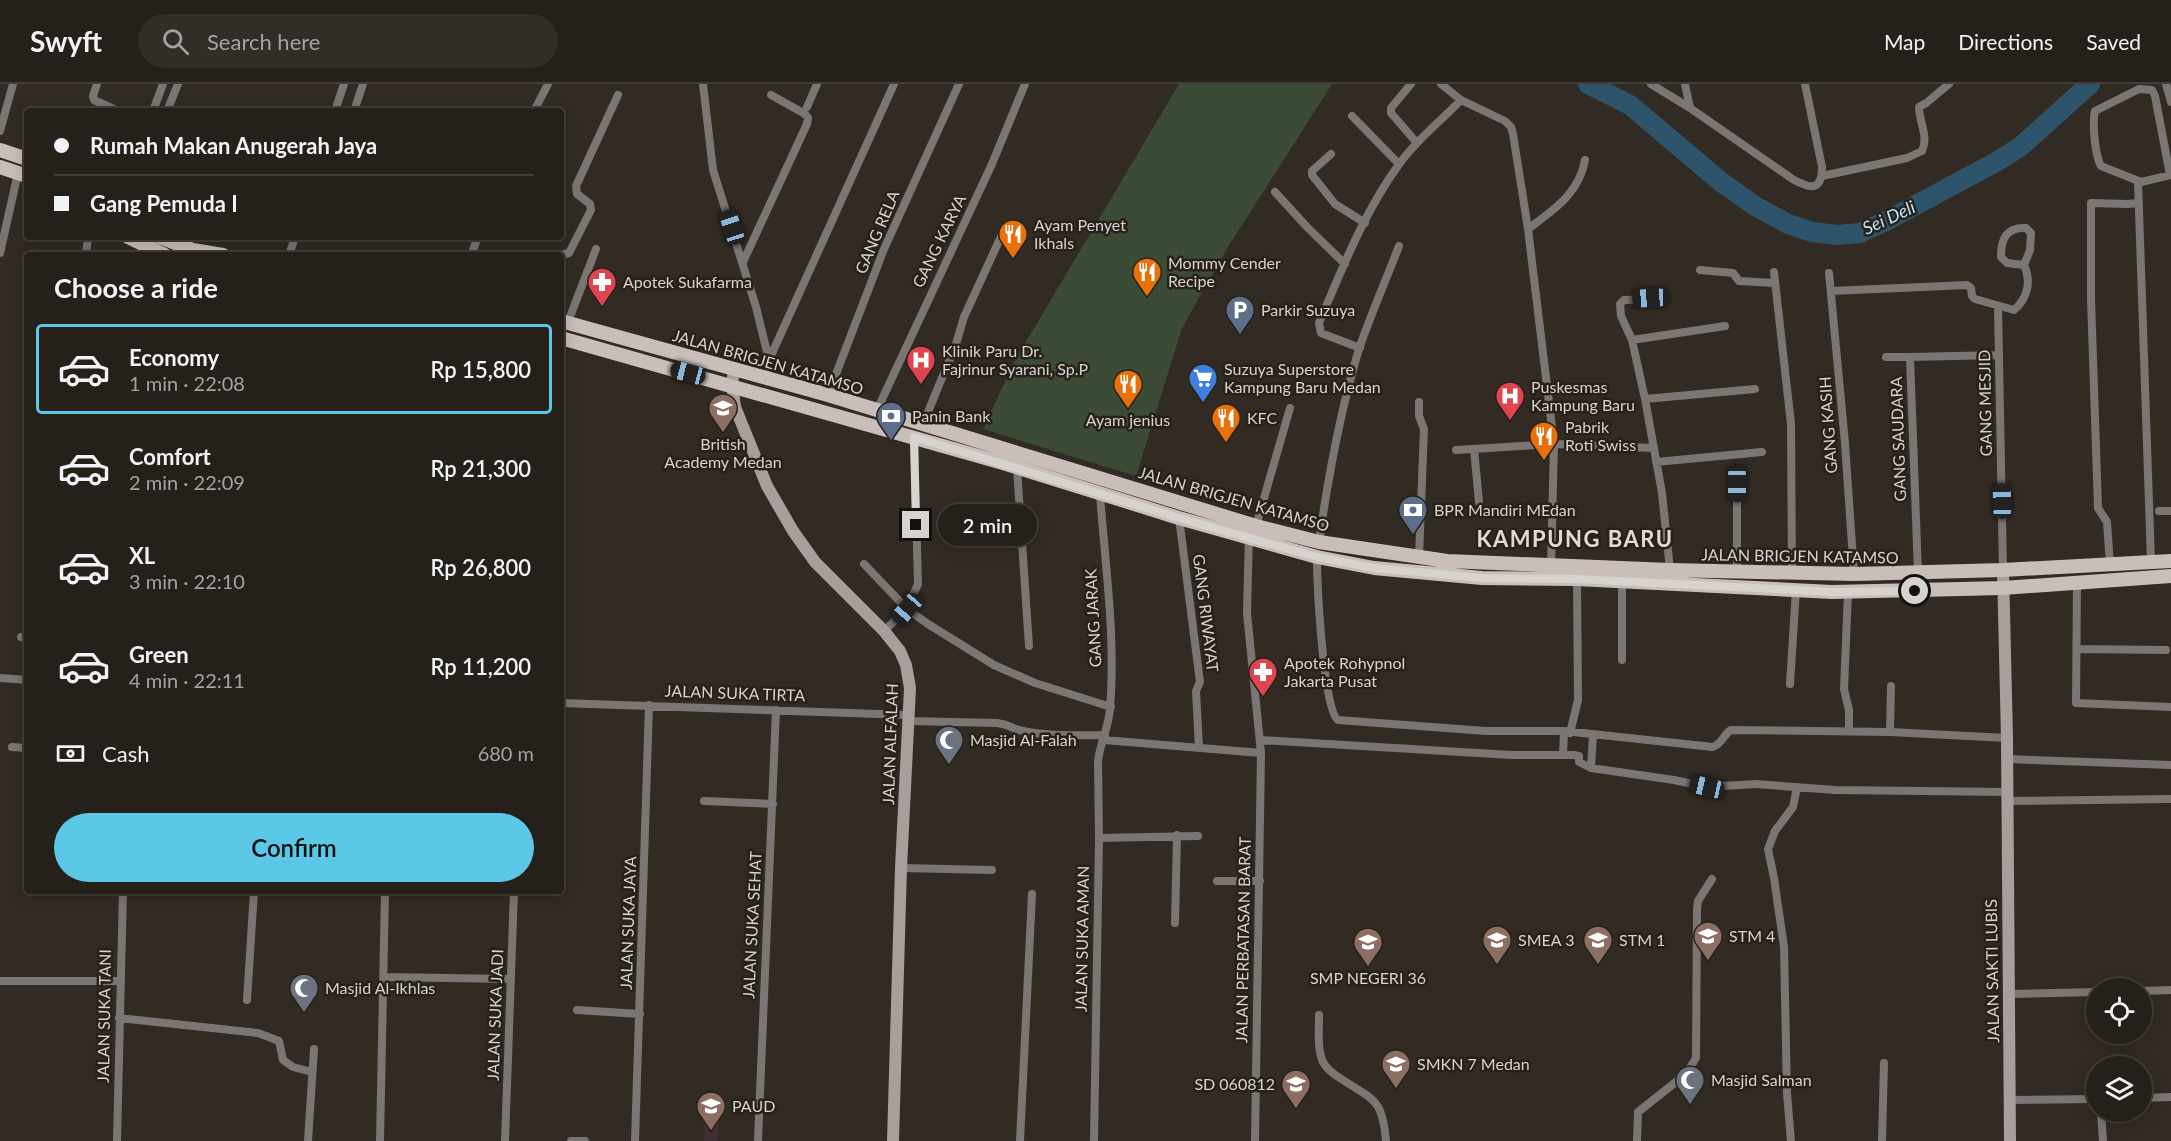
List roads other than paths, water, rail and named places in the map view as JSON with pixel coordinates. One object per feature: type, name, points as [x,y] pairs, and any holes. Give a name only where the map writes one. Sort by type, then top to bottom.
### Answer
[{"type":"main road","points":[[0,150],[24,158]]},
{"type":"main road","points":[[0,168],[23,175]]},
{"type":"main road","points":[[134,240],[159,252]]},
{"type":"main road","points":[[168,240],[208,252]]},
{"type":"main road","name":"JALAN BRIGJEN KATAMSO","points":[[565,321],[768,377],[923,424],[1218,521],[1318,543],[1447,561],[1552,564],[1577,572],[1622,581],[1796,590],[1848,592],[2003,588],[2171,576]]},
{"type":"main road","name":"JALAN BRIGJEN KATAMSO","points":[[564,339],[914,437],[1179,518],[1218,521]]},
{"type":"main road","name":"JALAN BRIGJEN KATAMSO","points":[[1251,529],[1317,557],[1374,568],[1451,576],[1551,579],[1577,572],[1670,570],[1792,574],[1918,573],[2171,561]]},
{"type":"street","points":[[0,131],[13,84]]},
{"type":"street","points":[[97,84],[94,100],[111,108]]},
{"type":"street","points":[[154,108],[163,84]]},
{"type":"street","points":[[168,108],[178,84]]},
{"type":"street","points":[[337,108],[344,84]]},
{"type":"street","points":[[355,108],[363,84]]},
{"type":"street","points":[[536,108],[548,84]]},
{"type":"street","points":[[703,84],[713,170],[743,262],[769,360],[768,377]]},
{"type":"street","points":[[807,108],[817,84]]},
{"type":"street","points":[[769,360],[894,84]]},
{"type":"street","name":"GANG RELA","points":[[828,395],[884,249],[959,84]]},
{"type":"street","name":"GANG KARYA","points":[[877,410],[992,165],[1025,84]]},
{"type":"street","points":[[1411,84],[1391,108],[1391,113],[1416,143]]},
{"type":"street","points":[[1441,84],[1461,100],[1505,121],[1511,127],[1528,229],[1554,444],[1551,579]]},
{"type":"street","points":[[1651,84],[1803,185],[1817,185],[1822,176],[1821,158],[1805,84]]},
{"type":"street","points":[[1685,84],[1690,108]]},
{"type":"street","points":[[1822,176],[1907,158],[1922,151],[1926,143],[1919,107],[1949,84]]},
{"type":"street","points":[[2166,84],[2171,102]]},
{"type":"street","points":[[2149,88],[2155,96],[2170,175],[2141,182],[2104,168],[2099,163],[2094,119],[2098,108],[2139,89],[2149,88]]},
{"type":"street","points":[[743,262],[807,124],[808,118],[801,112],[771,94]]},
{"type":"street","points":[[564,254],[569,253],[591,210],[591,204],[577,194],[576,186],[618,95]]},
{"type":"street","points":[[1360,348],[1321,333],[1319,323],[1365,223],[1399,164],[1416,143],[1461,100]]},
{"type":"street","points":[[1352,116],[1399,164]]},
{"type":"street","points":[[1331,154],[1312,171],[1312,175],[1335,204],[1365,223]]},
{"type":"street","points":[[1528,229],[1560,205],[1570,194],[1581,177],[1584,160]]},
{"type":"street","points":[[0,253],[23,175]]},
{"type":"street","points":[[2138,181],[2151,562]]},
{"type":"street","points":[[1275,192],[1345,264]]},
{"type":"street","points":[[2110,565],[2106,522],[2098,508],[2091,299],[2091,203],[2138,202]]},
{"type":"street","points":[[1831,291],[1967,285],[1971,288],[1974,298],[2014,310],[2024,302],[2028,280],[2024,265],[2030,250],[2031,234],[2026,228],[2015,228],[2003,241],[2001,256],[2007,263],[2024,265]]},
{"type":"street","points":[[923,424],[956,344],[964,317],[1004,230]]},
{"type":"street","points":[[1318,543],[1339,430],[1360,348],[1399,246]]},
{"type":"street","points":[[565,321],[596,249]]},
{"type":"street","points":[[1700,270],[1733,273],[1739,281],[1774,283]]},
{"type":"street","points":[[1774,272],[1791,424],[1792,574]]},
{"type":"street","name":"GANG KASIH","points":[[1829,273],[1844,431],[1854,574]]},
{"type":"street","points":[[1650,298],[1626,300],[1620,304],[1621,316],[1632,340],[1645,399],[1662,493],[1670,570]]},
{"type":"street","name":"GANG MESJID","points":[[1998,307],[2003,570]]},
{"type":"street","points":[[1632,340],[1725,326]]},
{"type":"street","name":"GANG SAUDARA","points":[[1918,573],[1910,357],[1999,355]]},
{"type":"street","points":[[1886,357],[1910,357]]},
{"type":"street","name":"JALAN ALFALAH","points":[[734,369],[732,385],[735,406],[749,445],[767,486],[793,531],[814,562],[884,631],[900,651],[906,665],[910,688],[901,868],[893,1141]]},
{"type":"street","points":[[1645,399],[1755,389]]},
{"type":"street","points":[[1419,402],[1419,416],[1424,429],[1419,557]]},
{"type":"street","name":"JALAN PERBATASAN BARAT","points":[[1255,1141],[1261,753],[1247,614],[1251,529],[1290,408]]},
{"type":"street","points":[[884,631],[907,609],[918,583],[914,437]]},
{"type":"street","points":[[1456,450],[1554,444],[1654,448]]},
{"type":"street","points":[[1474,448],[1479,502]]},
{"type":"street","points":[[1656,462],[1762,452]]},
{"type":"street","points":[[1017,468],[1029,646]]},
{"type":"street","points":[[1737,484],[1737,573]]},
{"type":"street","name":"GANG JARAK","points":[[1100,494],[1111,650],[1111,707],[1105,737]]},
{"type":"street","points":[[2159,511],[2171,511]]},
{"type":"street","name":"GANG RIWAYAT","points":[[1179,518],[1200,682],[1196,691],[1199,748]]},
{"type":"street","points":[[1317,557],[1324,664],[1330,708],[1335,719],[1338,720],[1486,731],[1567,732],[1713,747],[1721,742],[1725,734],[1731,730],[1890,732],[2007,738]]},
{"type":"street","points":[[864,564],[907,609],[994,665],[1035,683],[1111,707]]},
{"type":"street","name":"JALAN SAKTI LUBIS","points":[[2003,570],[2007,738],[2010,1141]]},
{"type":"street","points":[[1563,755],[1567,732],[1578,700],[1577,572]]},
{"type":"street","points":[[1622,581],[1622,660]]},
{"type":"street","points":[[2077,583],[2075,701],[2078,705],[2171,707]]},
{"type":"street","points":[[1790,684],[1796,590]]},
{"type":"street","points":[[1848,592],[1844,689],[1849,710],[1849,731]]},
{"type":"street","points":[[2077,649],[2166,650]]},
{"type":"street","points":[[0,678],[24,680]]},
{"type":"street","points":[[1890,732],[1891,686]]},
{"type":"street","name":"JALAN SUKA TIRTA","points":[[564,703],[776,710],[997,723],[1010,725],[1017,730],[1261,753]]},
{"type":"street","name":"JALAN SUKA JAYA","points":[[635,1141],[649,705]]},
{"type":"street","name":"JALAN SUKA SEHAT","points":[[758,1141],[776,710]]},
{"type":"street","points":[[1591,768],[1593,735]]},
{"type":"street","name":"JALAN SUKA AMAN","points":[[1094,1141],[1099,838],[1098,761],[1099,751],[1105,737]]},
{"type":"street","points":[[1260,740],[1510,755],[1579,756],[1579,762],[1591,768],[1707,787],[1756,784],[1835,790],[2171,799]]},
{"type":"street","points":[[12,747],[24,748]]},
{"type":"street","points":[[2007,759],[2171,765]]},
{"type":"street","points":[[1791,1141],[1787,1094],[1784,947],[1774,878],[1767,849],[1775,831],[1793,807],[1797,787]]},
{"type":"street","points":[[704,801],[773,804]]},
{"type":"street","points":[[1175,923],[1177,836]]},
{"type":"street","points":[[1099,838],[1198,836]]},
{"type":"street","points":[[901,868],[992,870]]},
{"type":"street","points":[[1637,1141],[1638,1112],[1686,1074],[1695,1058],[1697,910],[1698,901],[1712,879]]},
{"type":"street","points":[[1217,881],[1260,881]]},
{"type":"street","name":"JALAN SUKA TANI","points":[[117,1141],[118,1018],[123,894]]},
{"type":"street","points":[[247,1000],[254,894]]},
{"type":"street","points":[[380,1141],[385,894]]},
{"type":"street","name":"JALAN SUKA JADI","points":[[505,1141],[514,894]]},
{"type":"street","points":[[1020,1141],[1032,894]]},
{"type":"street","points":[[384,977],[511,979]]},
{"type":"street","points":[[0,981],[120,981]]},
{"type":"street","points":[[2152,991],[2171,990]]},
{"type":"street","points":[[2009,994],[2086,992]]},
{"type":"street","points":[[577,1010],[640,1014]]},
{"type":"street","points":[[1319,1016],[1320,1052],[1323,1062],[1330,1071],[1373,1100],[1379,1107],[1383,1115],[1386,1141]]},
{"type":"street","points":[[118,1018],[258,1033],[279,1041],[283,1060],[293,1067],[312,1072]]},
{"type":"street","points":[[308,1141],[314,1049]]},
{"type":"street","points":[[1882,1141],[1884,1063]]},
{"type":"street","points":[[2152,1098],[2171,1097]]},
{"type":"street","points":[[2011,1100],[2086,1099]]},
{"type":"street","points":[[2102,1122],[2103,1141]]},
{"type":"street","points":[[571,1141],[585,1141]]},
{"type":"waterway","name":"Sei Deli","points":[[1588,84],[1630,105],[1721,182],[1755,206],[1788,224],[1812,232],[1838,235],[1860,233],[1886,221],[1996,162],[2020,147],[2090,84]]},
{"type":"place","name":"Ayam Penyet Ikhals","points":[[1013,260]]},
{"type":"place","name":"Mommy Cender Recipe","points":[[1147,298]]},
{"type":"place","name":"Apotek Sukafarma","points":[[602,308]]},
{"type":"place","name":"Parkir Suzuya","points":[[1240,336]]},
{"type":"place","name":"Klinik Paru Dr. Fajrinur Syarani, Sp.P","points":[[921,386]]},
{"type":"place","name":"Suzuya Superstore Kampung Baru Medan","points":[[1203,404]]},
{"type":"place","name":"Ayam jenius","points":[[1128,410]]},
{"type":"place","name":"Puskesmas Kampung Baru","points":[[1510,422]]},
{"type":"place","name":"British Academy Medan","points":[[723,434]]},
{"type":"place","name":"Panin Bank","points":[[891,442]]},
{"type":"place","name":"KFC","points":[[1226,444]]},
{"type":"place","name":"Pabrik Roti Swiss","points":[[1544,462]]},
{"type":"place","name":"BPR Mandiri MEdan","points":[[1413,536]]},
{"type":"place","name":"Apotek Rohypnol Jakarta Pusat","points":[[1263,698]]},
{"type":"place","name":"Masjid Al-Falah","points":[[949,766]]},
{"type":"place","name":"STM 4","points":[[1708,962]]},
{"type":"place","name":"SMEA 3","points":[[1497,966]]},
{"type":"place","name":"STM 1","points":[[1598,966]]},
{"type":"place","name":"SMP NEGERI 36","points":[[1368,968]]},
{"type":"place","name":"Masjid Al-Ikhlas","points":[[304,1014]]},
{"type":"place","name":"SMKN 7 Medan","points":[[1396,1090]]},
{"type":"place","name":"Masjid Salman","points":[[1690,1106]]},
{"type":"place","name":"SD 060812","points":[[1296,1110]]},
{"type":"place","name":"PAUD","points":[[711,1132]]},
{"type":"district","name":"KAMPUNG BARU","points":[[1575,539]]}]
